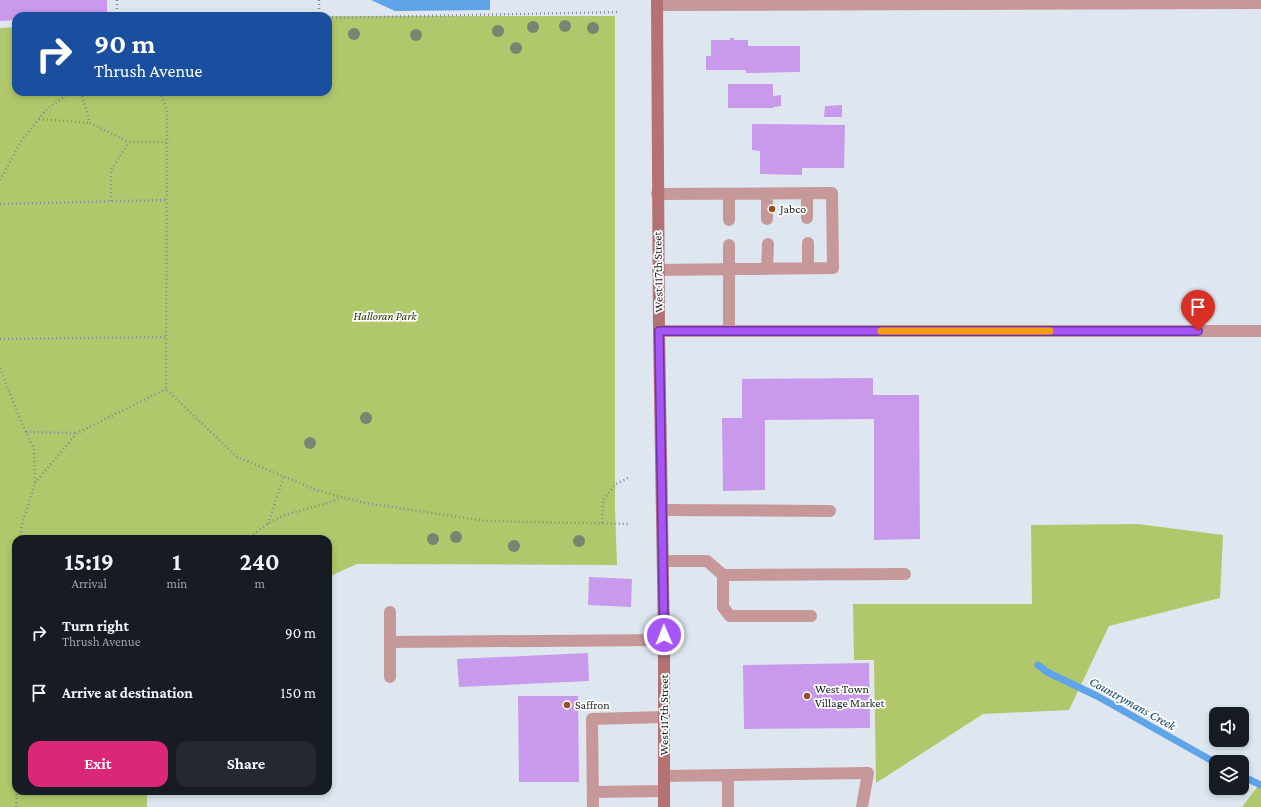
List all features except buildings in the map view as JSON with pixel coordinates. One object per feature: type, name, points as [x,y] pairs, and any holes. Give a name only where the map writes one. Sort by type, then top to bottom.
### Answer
[{"type":"main road","name":"West 117th Street","points":[[657,2],[657,194],[664,640],[664,807]]},
{"type":"street","points":[[657,2],[1261,3]]},
{"type":"street","points":[[657,194],[832,193],[833,268],[658,270]]},
{"type":"street","points":[[728,194],[729,220]]},
{"type":"street","points":[[767,194],[767,219]]},
{"type":"street","points":[[807,194],[807,218]]},
{"type":"street","points":[[808,243],[808,268]]},
{"type":"street","points":[[767,269],[768,244]]},
{"type":"street","points":[[729,245],[729,331]]},
{"type":"street","points":[[659,331],[1261,331]]},
{"type":"street","points":[[662,510],[830,511]]},
{"type":"street","points":[[663,561],[707,561],[722,575],[905,574]]},
{"type":"street","points":[[722,575],[723,607],[730,616],[811,616]]},
{"type":"street","points":[[390,612],[390,676]]},
{"type":"street","points":[[390,642],[664,640]]},
{"type":"street","points":[[593,807],[592,719],[664,718]]},
{"type":"street","points":[[664,776],[868,773],[862,807]]},
{"type":"street","points":[[728,774],[728,807]]},
{"type":"street","points":[[593,792],[664,791]]},
{"type":"path","points":[[117,0],[117,12]]},
{"type":"path","points":[[319,0],[319,12]]},
{"type":"path","points":[[332,18],[619,12]]},
{"type":"path","points":[[0,180],[22,140],[46,110],[65,96]]},
{"type":"path","points":[[82,96],[90,123]]},
{"type":"path","points":[[162,96],[167,110],[166,389],[237,456],[319,491],[365,503],[486,520],[629,524]]},
{"type":"path","points":[[39,119],[90,123],[129,142],[166,142]]},
{"type":"path","points":[[111,201],[111,170],[129,142]]},
{"type":"path","points":[[0,204],[166,200]]},
{"type":"path","points":[[0,339],[165,337]]},
{"type":"path","points":[[0,368],[34,449],[35,483],[22,525],[21,535]]},
{"type":"path","points":[[35,483],[77,433],[166,389]]},
{"type":"path","points":[[26,432],[77,433]]},
{"type":"path","points":[[268,524],[284,476]]},
{"type":"path","points":[[602,523],[603,500],[616,484],[628,478]]},
{"type":"path","points":[[252,535],[282,517],[330,503],[343,497]]},
{"type":"path","points":[[16,807],[17,795]]},
{"type":"green space","name":"Halloran Park","points":[[332,16],[615,16],[615,510],[617,565],[357,564],[332,575],[332,535],[12,535],[12,795],[147,795],[147,807],[0,807],[0,28],[12,27],[12,96],[332,96]]},
{"type":"green space","points":[[1138,524],[1223,535],[1220,598],[1109,626],[1069,710],[983,714],[876,783],[874,660],[854,660],[853,604],[1032,604],[1031,525]]},
{"type":"green space","points":[[1261,782],[1261,807],[1242,807]]},
{"type":"water","points":[[371,0],[490,0],[490,10],[395,11]]},
{"type":"waterway","name":"Countrymans Creek","points":[[1038,665],[1047,672],[1097,696],[1209,759]]},
{"type":"waterway","name":"Countrymans Creek","points":[[1249,779],[1261,785]]},
{"type":"slow traffic","points":[[881,331],[1050,331]]},
{"type":"place","name":"Jabco","points":[[772,209]]},
{"type":"place","name":"West Town Village Market","points":[[807,696]]},
{"type":"place","name":"Saffron","points":[[567,705]]},
{"type":"route","points":[[664,635],[659,331],[1198,331]]}]
